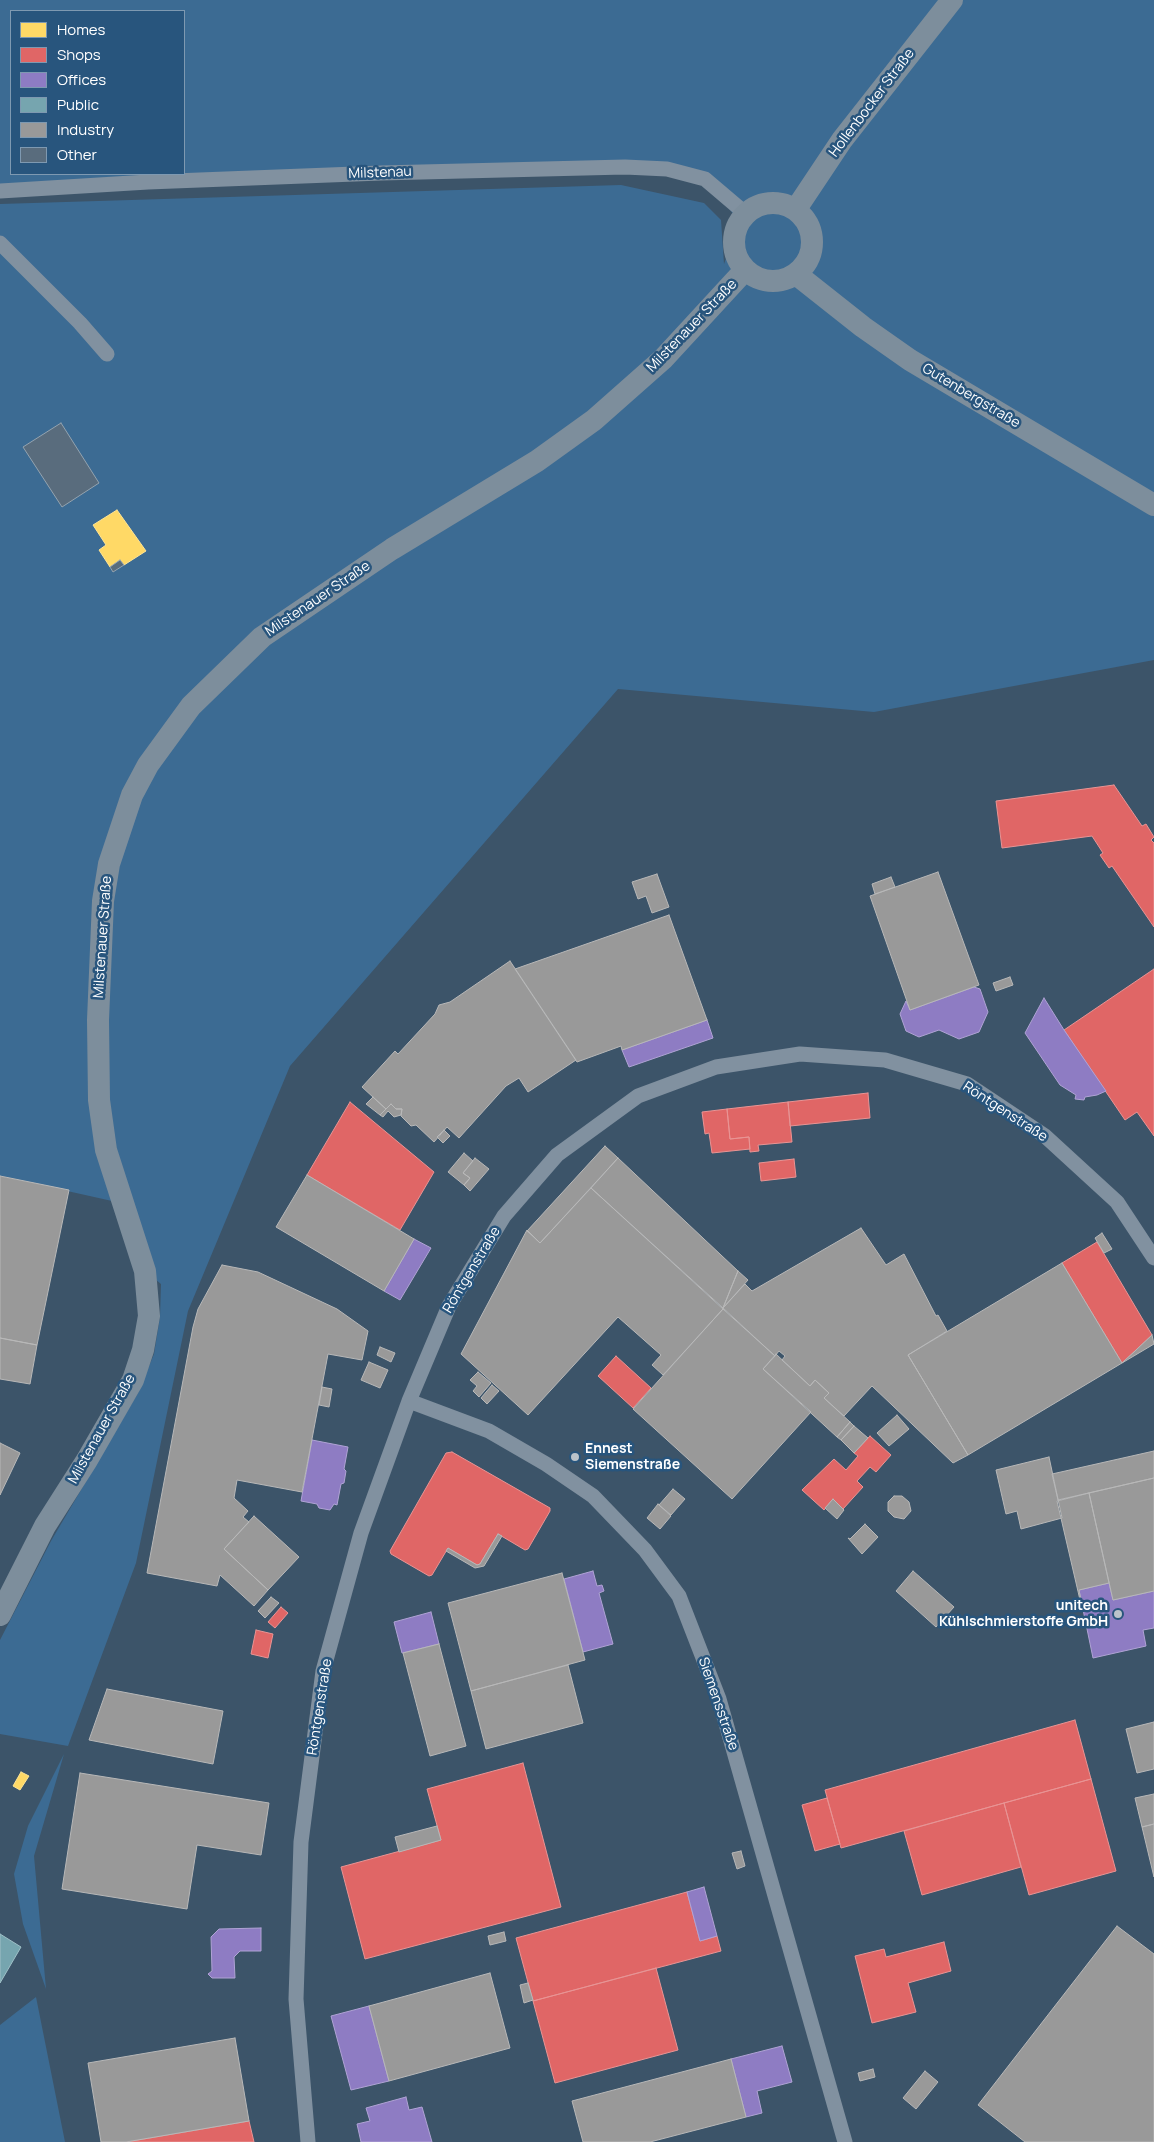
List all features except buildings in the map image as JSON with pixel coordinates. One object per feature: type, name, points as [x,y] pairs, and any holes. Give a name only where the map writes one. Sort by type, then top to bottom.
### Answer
[{"type":"street","name":"Hollenbocker Straße","points":[[796,209],[842,140],[952,0]]},
{"type":"street","name":"Milstenau","points":[[0,191],[148,182],[381,172],[625,167],[667,169],[705,179],[745,213]]},
{"type":"street","points":[[770,202],[783,203],[796,209],[810,228],[813,243],[810,257],[796,274],[782,280],[769,281],[756,277],[745,270],[737,258],[734,246],[734,233],[745,213],[756,206],[770,202]]},
{"type":"street","points":[[0,243],[73,316],[107,354]]},
{"type":"street","name":"Milstenauer Straße","points":[[0,1615],[45,1526],[92,1452],[133,1380],[143,1350],[149,1316],[145,1271],[106,1150],[99,1100],[98,1020],[103,901],[109,864],[132,795],[148,765],[191,706],[262,637],[392,549],[537,461],[594,420],[663,359],[745,270]]},
{"type":"street","name":"Gutenbergstraße","points":[[796,274],[863,327],[910,360],[1154,505]]},
{"type":"street","name":"Röntgenstraße","points":[[308,2142],[296,1979],[301,1842],[323,1671],[361,1533],[409,1401],[449,1306],[504,1216],[557,1155],[638,1096],[716,1067],[800,1054],[885,1060],[966,1084],[1046,1136],[1118,1202],[1154,1258]]},
{"type":"street","name":"Siemensstraße","points":[[409,1401],[489,1431],[546,1464],[593,1496],[645,1550],[679,1596],[719,1699],[845,2142]]},
{"type":"shaded area","points":[[0,0],[1154,0],[1154,660],[874,712],[618,689],[290,1066],[188,1311],[136,1563],[68,1746],[0,1734],[0,1640],[51,1541],[138,1393],[154,1354],[160,1317],[161,1284],[145,1271],[121,1203],[0,1176],[0,204],[621,185],[704,203],[721,220],[724,264],[739,221],[705,179],[667,169],[0,191]]},
{"type":"shaded area","points":[[64,1754],[34,1856],[46,1989],[23,1924],[14,1874],[28,1826]]},
{"type":"shaded area","points":[[36,1997],[65,2142],[0,2142],[0,2025]]},
{"type":"place","name":"Ennest Siemenstraße","points":[[575,1457]]},
{"type":"place","name":"unitech Kühlschmierstoffe GmbH","points":[[1118,1614]]}]
